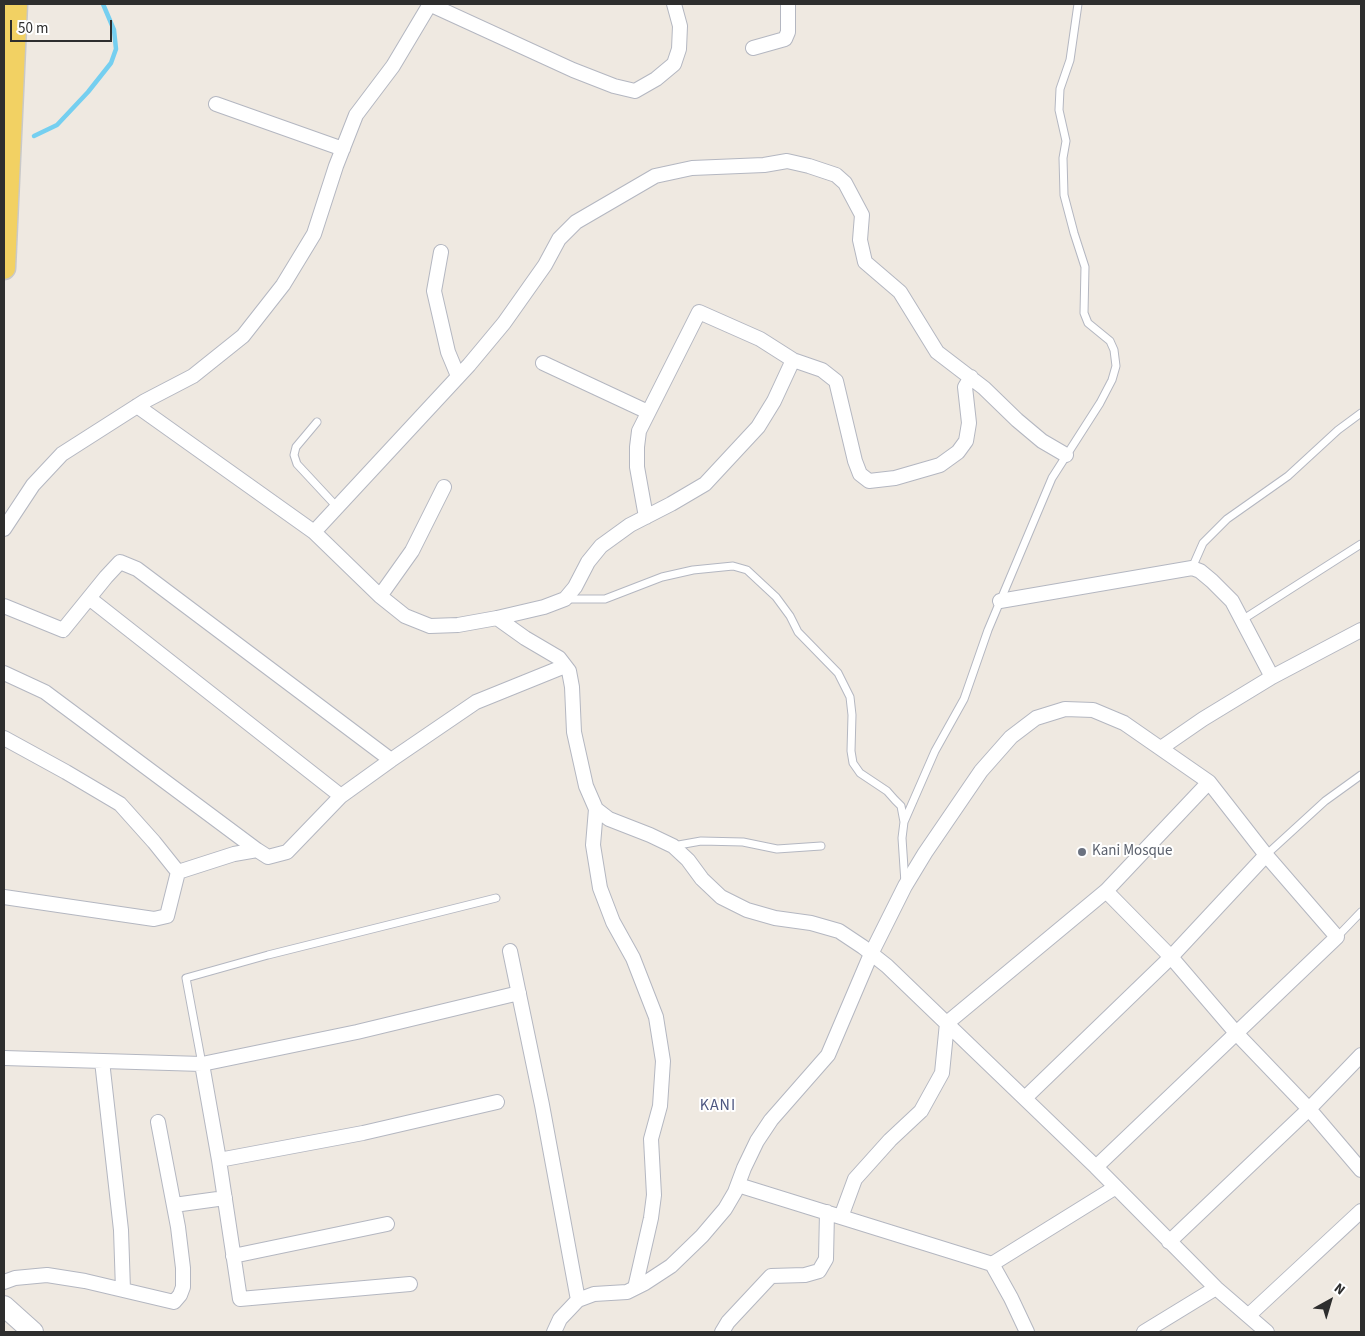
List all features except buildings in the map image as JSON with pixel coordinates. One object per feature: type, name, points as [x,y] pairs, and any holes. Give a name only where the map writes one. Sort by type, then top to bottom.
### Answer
[{"type":"main road","points":[[4,268],[16,4]]},
{"type":"street","points":[[4,529],[33,486],[62,454],[137,406],[193,376],[243,336],[283,285],[314,234],[356,116],[393,66],[430,4],[573,70],[614,86],[635,91],[656,79],[674,64],[679,49],[680,26],[674,4]]},
{"type":"street","points":[[753,48],[785,38],[788,32],[788,4]]},
{"type":"street","points":[[216,104],[343,149]]},
{"type":"street","points":[[314,532],[458,376],[504,323],[545,265],[559,239],[576,222],[655,176],[692,168],[764,165],[787,161],[836,175],[846,183],[862,215],[860,240],[864,262],[900,292],[938,352],[984,388],[1042,441],[1066,455]]},
{"type":"street","points":[[441,252],[434,291],[448,352],[458,376]]},
{"type":"street","points":[[646,517],[637,466],[639,431],[699,312],[760,339],[793,360],[822,370],[836,381],[855,461],[860,474],[869,481],[895,478],[940,465],[958,452],[966,441],[969,423],[965,387],[971,377]]},
{"type":"street","points":[[137,406],[314,532],[380,596],[405,616],[430,626],[458,625],[544,607],[565,598],[575,587],[588,562],[601,546],[630,525],[705,484],[758,427],[774,401],[793,360]]},
{"type":"street","points":[[542,362],[648,412]]},
{"type":"street","points":[[380,596],[412,551],[444,487]]},
{"type":"street","points":[[4,606],[63,630],[120,562],[137,569],[391,760]]},
{"type":"street","points":[[1000,601],[1192,568],[1200,571],[1232,601],[1272,677]]},
{"type":"street","points":[[89,598],[341,796]]},
{"type":"street","points":[[497,618],[525,638],[559,658],[569,671],[572,687],[574,732],[586,786],[596,809],[593,845],[600,888],[613,922],[633,958],[656,1017],[663,1061],[660,1106],[651,1139],[654,1194],[651,1218],[635,1288]]},
{"type":"street","points":[[1162,748],[1203,719],[1272,677],[1361,630]]},
{"type":"street","points":[[4,673],[45,692],[268,857],[287,852],[341,796],[476,702],[565,666]]},
{"type":"street","points":[[554,1332],[560,1319],[578,1300],[594,1294],[627,1292],[646,1283],[671,1266],[702,1236],[726,1208],[757,1141],[771,1120],[828,1055],[871,954],[905,886],[925,853],[981,771],[1011,737],[1036,718],[1065,709],[1093,710],[1124,723],[1209,782],[1266,855],[1337,937],[1096,1167]]},
{"type":"street","points":[[4,738],[120,804],[178,872]]},
{"type":"street","points":[[841,1217],[855,1179],[890,1140],[921,1111],[942,1073],[947,1023],[1106,891],[1209,782]]},
{"type":"street","points":[[596,809],[609,819],[650,834],[673,846],[688,860],[702,879],[721,896],[747,910],[775,918],[811,923],[839,931],[887,966],[1096,1167],[1216,1288],[1268,1332]]},
{"type":"street","points":[[178,872],[234,854],[257,850]]},
{"type":"street","points":[[1024,1098],[1171,957],[1266,855]]},
{"type":"street","points":[[4,897],[154,919],[167,916],[178,872]]},
{"type":"street","points":[[1106,891],[1171,957],[1237,1034],[1309,1109],[1361,1170]]},
{"type":"street","points":[[510,950],[542,1104],[578,1300]]},
{"type":"street","points":[[4,1058],[202,1064],[357,1032],[519,993]]},
{"type":"street","points":[[1169,1242],[1309,1109],[1361,1055]]},
{"type":"street","points":[[102,1061],[122,1230],[123,1290]]},
{"type":"street","points":[[202,1064],[219,1160],[240,1300],[410,1284]]},
{"type":"street","points":[[219,1160],[363,1133],[497,1102]]},
{"type":"street","points":[[4,1282],[15,1278],[47,1275],[85,1281],[174,1302],[180,1295],[183,1287],[183,1268],[174,1205],[158,1122]]},
{"type":"street","points":[[738,1185],[992,1264],[1027,1332]]},
{"type":"street","points":[[992,1264],[1116,1187]]},
{"type":"street","points":[[174,1205],[224,1198]]},
{"type":"street","points":[[1249,1315],[1361,1211]]},
{"type":"street","points":[[722,1332],[728,1322],[771,1276],[805,1276],[819,1271],[826,1259],[827,1212]]},
{"type":"street","points":[[233,1256],[387,1224]]},
{"type":"street","points":[[1144,1332],[1216,1288]]},
{"type":"street","points":[[4,1307],[33,1332]]},
{"type":"lane","points":[[905,886],[902,838],[904,822],[935,751],[964,699],[988,630],[1052,478],[1100,403],[1112,380],[1116,366],[1114,350],[1110,341],[1088,323],[1084,313],[1085,267],[1064,195],[1063,158],[1066,141],[1059,110],[1060,89],[1070,60],[1078,4]]},
{"type":"lane","points":[[1192,568],[1203,542],[1227,519],[1288,476],[1338,430],[1361,413]]},
{"type":"lane","points":[[317,422],[296,447],[294,456],[297,464],[337,506]]},
{"type":"lane","points":[[1242,620],[1361,544]]},
{"type":"lane","points":[[565,598],[605,599],[662,577],[692,570],[733,566],[748,570],[776,597],[790,616],[798,632],[838,673],[850,697],[853,764],[860,773],[887,791],[901,806],[904,822]]},
{"type":"lane","points":[[1266,855],[1326,801],[1361,775]]},
{"type":"lane","points":[[673,846],[701,841],[743,842],[777,849],[821,846]]},
{"type":"lane","points":[[202,1064],[186,978],[268,955],[496,898]]},
{"type":"lane","points":[[1337,937],[1361,912]]},
{"type":"waterway","points":[[34,136],[57,125],[88,92],[111,63],[116,49],[114,30],[103,4]]},
{"type":"place","name":"Kani Mosque","points":[[1082,852]]},
{"type":"district","name":"KANI","points":[[718,1106]]}]
